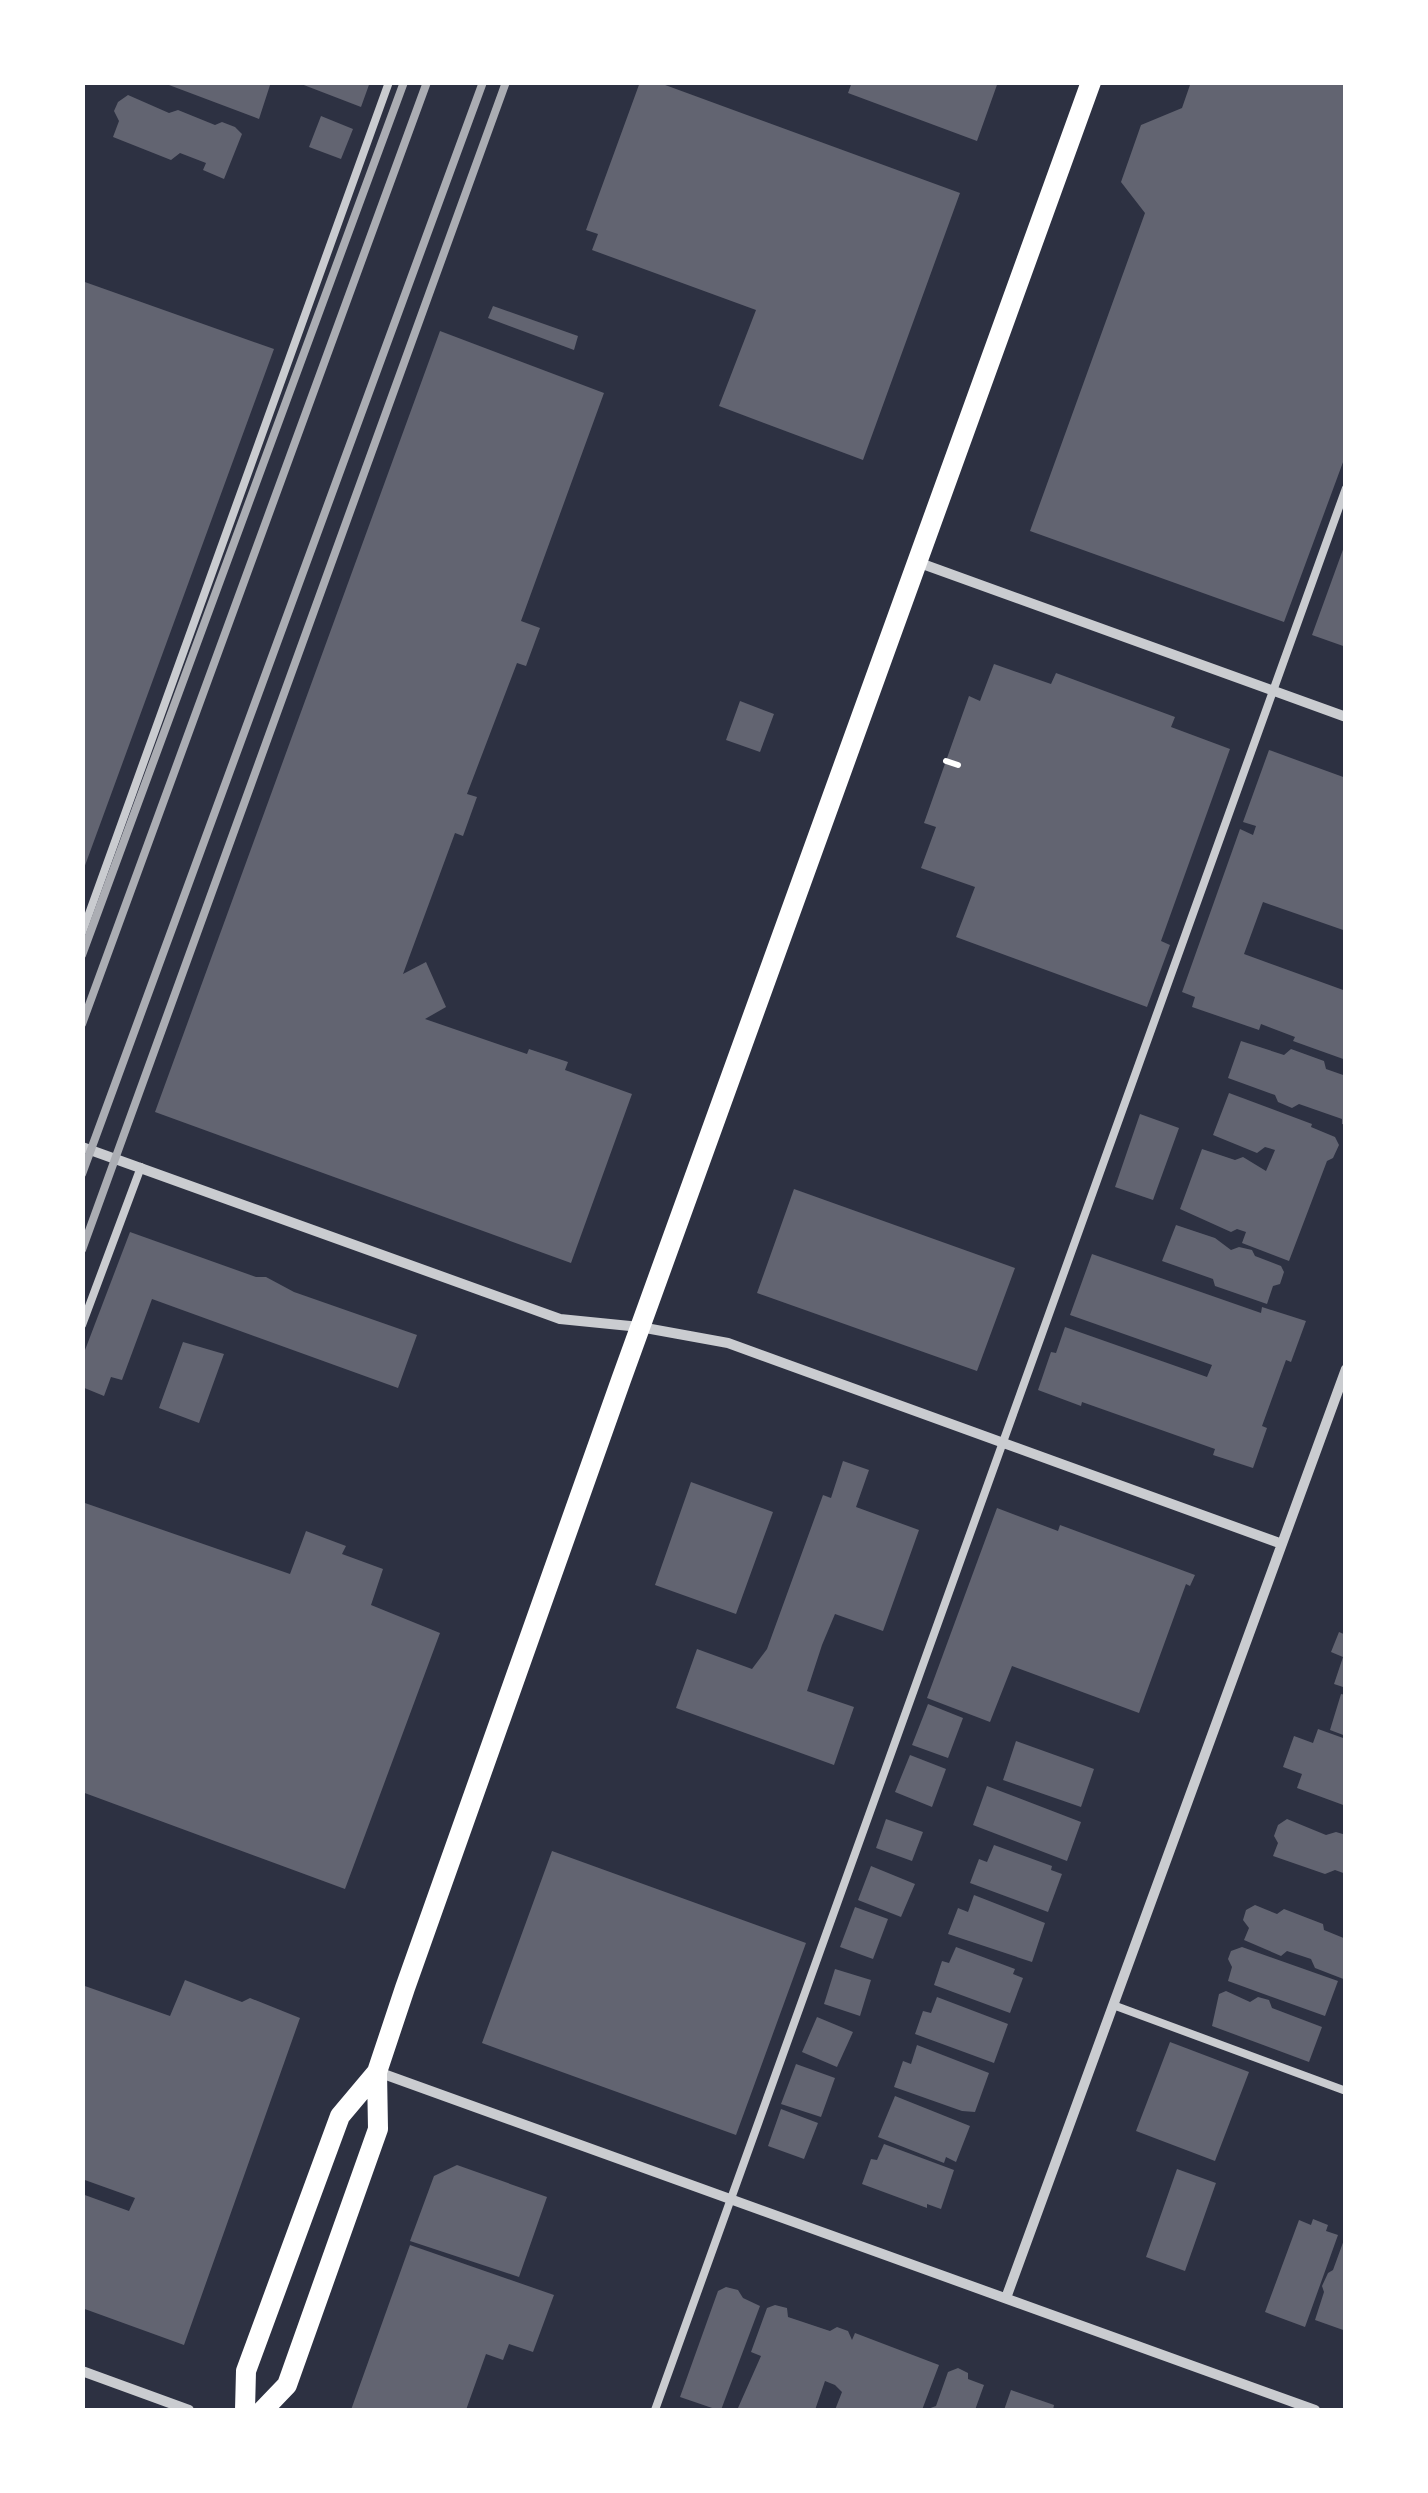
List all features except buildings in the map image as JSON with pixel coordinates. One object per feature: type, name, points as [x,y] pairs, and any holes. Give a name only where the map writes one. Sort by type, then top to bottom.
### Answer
[{"type":"main road","points":[[264,2410],[287,2385],[378,2129],[377,2072],[640,1327],[1091,82]]},
{"type":"main road","points":[[245,2410],[246,2371],[340,2116],[377,2072]]},
{"type":"street","points":[[916,562],[1346,717]]},
{"type":"street","points":[[82,1146],[560,1318],[728,1343],[1282,1544]]},
{"type":"street","points":[[1006,2298],[1346,1369]]},
{"type":"street","points":[[377,2072],[1316,2410]]},
{"type":"street","points":[[82,2371],[190,2410]]},
{"type":"lane","points":[[82,933],[389,82]]},
{"type":"lane","points":[[655,2410],[1346,488]]},
{"type":"lane","points":[[82,1325],[141,1167]]},
{"type":"lane","points":[[1113,2005],[1346,2091]]},
{"type":"path","points":[[946,760],[958,765]]},
{"type":"railway","points":[[82,955],[404,82]]},
{"type":"railway","points":[[82,1024],[427,82]]},
{"type":"railway","points":[[82,1174],[483,82]]},
{"type":"railway","points":[[82,1250],[506,82]]}]
